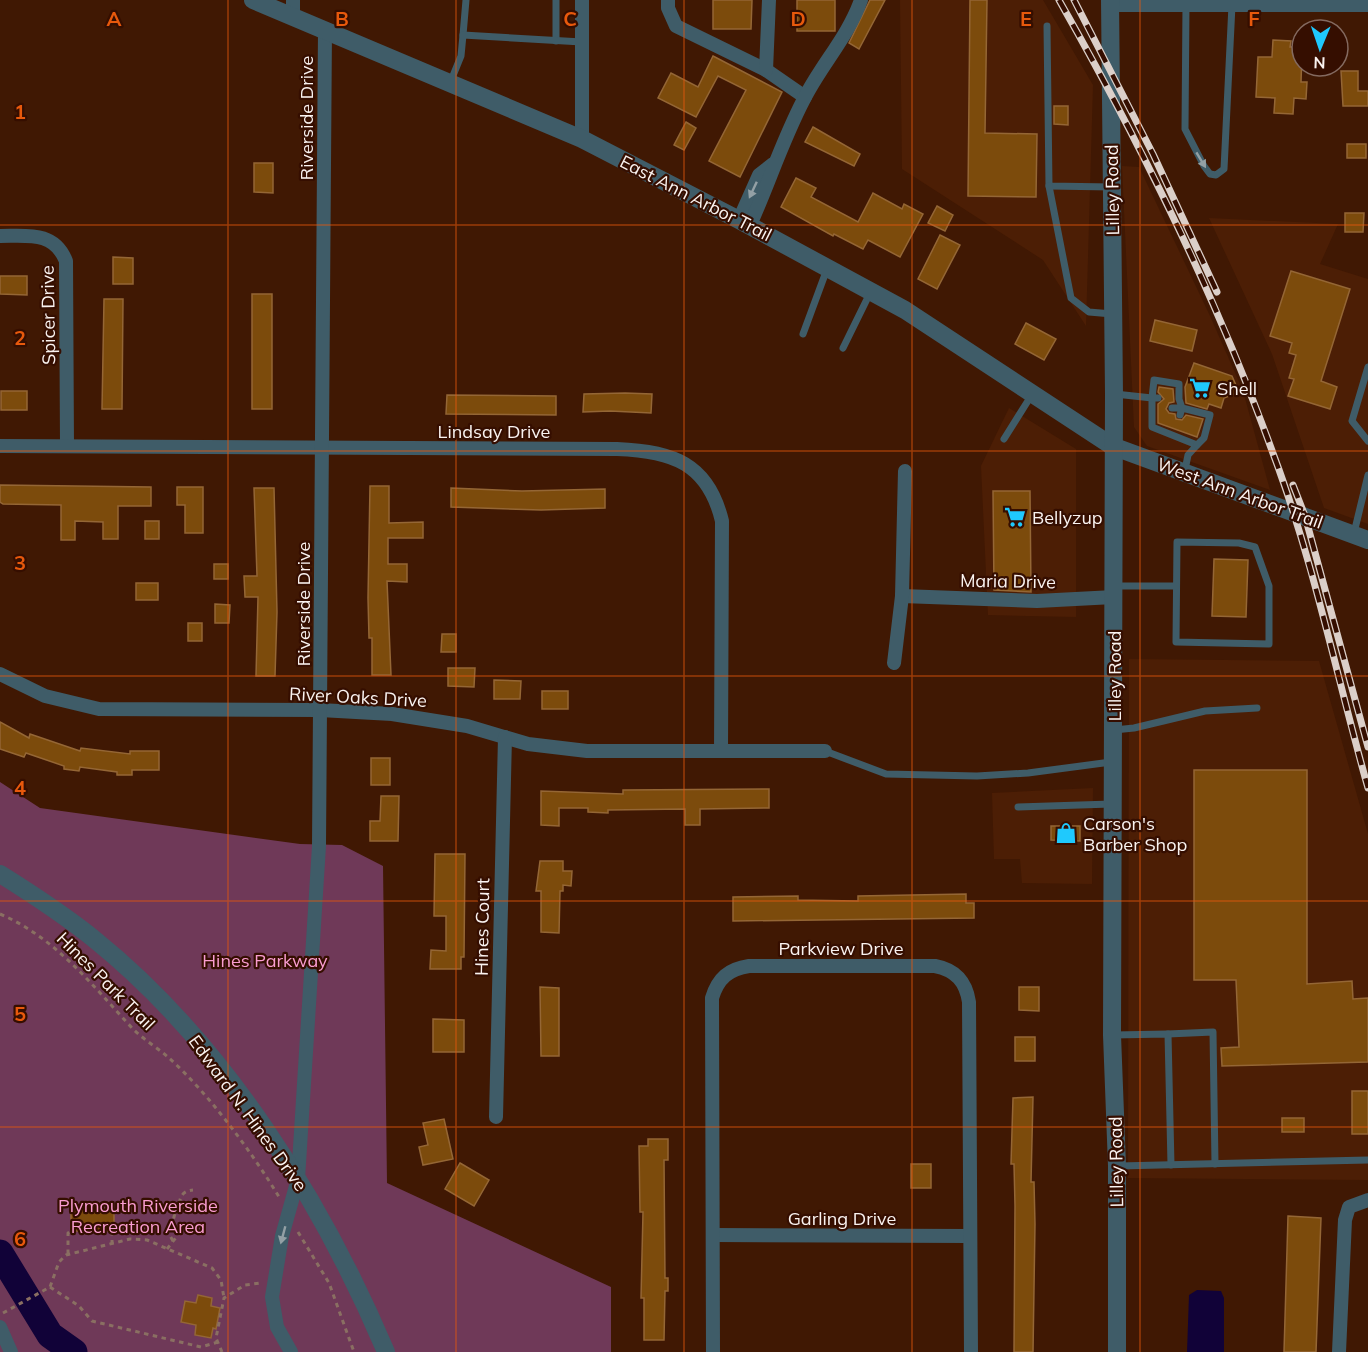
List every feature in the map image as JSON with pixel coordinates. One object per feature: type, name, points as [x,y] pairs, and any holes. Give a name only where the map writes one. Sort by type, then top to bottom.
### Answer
[{"type":"street","name":"East Ann Arbor Trail","points":[[253,0],[293,8],[324,29],[582,140],[828,266],[1033,393],[1112,446]]},
{"type":"street","points":[[582,0],[582,140]]},
{"type":"street","points":[[668,0],[668,8],[676,26],[766,70],[805,97]]},
{"type":"street","points":[[766,70],[769,0]]},
{"type":"street","points":[[744,223],[759,175],[773,164],[805,97],[847,33],[861,0]]},
{"type":"street","points":[[1110,2],[1368,4]]},
{"type":"street","name":"Lilley Road","points":[[1110,2],[1114,394],[1112,446],[1114,591],[1112,1035],[1117,1166],[1117,1352]]},
{"type":"street","name":"Riverside Drive","points":[[291,1352],[277,1327],[272,1298],[273,1283],[298,1179],[319,846],[324,29]]},
{"type":"street","name":"Spicer Drive","points":[[0,236],[41,236],[49,239],[62,250],[66,261],[67,446]]},
{"type":"street","name":"Lindsay Drive","points":[[0,446],[651,450],[666,454],[692,468],[713,493],[722,521],[721,751]]},
{"type":"street","name":"West Ann Arbor Trail","points":[[1112,446],[1361,538]]},
{"type":"street","points":[[894,663],[902,596],[905,471]]},
{"type":"street","name":"Maria Drive","points":[[902,596],[1037,601],[1114,591]]},
{"type":"street","name":"River Oaks Drive","points":[[0,674],[45,696],[99,709],[320,710],[424,717],[558,749],[587,751],[825,751]]},
{"type":"street","name":"Hines Court","points":[[496,1117],[505,737]]},
{"type":"street","name":"Edward N. Hines Drive","points":[[0,874],[48,904],[94,939],[144,983],[194,1037],[232,1084],[298,1179],[337,1245],[386,1352]]},
{"type":"street","name":"Parkview Drive","points":[[713,1352],[712,998],[723,976],[737,968],[749,966],[935,966],[957,976],[967,991],[969,1002],[971,1352]]},
{"type":"street","points":[[1339,1352],[1345,1220],[1349,1207],[1368,1200]]},
{"type":"street","name":"Garling Drive","points":[[713,1235],[970,1236]]},
{"type":"street","points":[[0,1327],[11,1352]]},
{"type":"lane","points":[[450,83],[461,56],[466,0]]},
{"type":"lane","points":[[556,0],[556,41]]},
{"type":"lane","points":[[1186,4],[1185,129],[1210,174],[1222,173],[1224,168],[1232,4]]},
{"type":"lane","points":[[1047,26],[1049,186],[1071,298],[1089,312],[1112,314]]},
{"type":"lane","points":[[463,35],[582,42]]},
{"type":"lane","points":[[1049,186],[1112,188]]},
{"type":"lane","points":[[803,334],[828,266]]},
{"type":"lane","points":[[843,348],[871,291]]},
{"type":"lane","points":[[1368,368],[1352,421],[1368,441]]},
{"type":"lane","points":[[1181,412],[1175,399],[1179,384],[1154,380],[1155,407],[1152,427],[1174,433],[1197,445]]},
{"type":"lane","points":[[1004,439],[1033,393]]},
{"type":"lane","points":[[1114,394],[1155,398]]},
{"type":"lane","points":[[1172,408],[1192,415],[1210,416],[1204,438],[1188,455],[1184,472]]},
{"type":"lane","points":[[1361,538],[1368,475]]},
{"type":"lane","points":[[1177,542],[1239,543],[1255,547],[1269,586],[1269,644],[1176,642],[1176,586],[1177,542]]},
{"type":"lane","points":[[1114,591],[1176,586]]},
{"type":"lane","points":[[1114,730],[1134,728],[1205,711],[1257,708]]},
{"type":"lane","points":[[825,751],[886,774],[977,776],[1114,762]]},
{"type":"lane","points":[[1018,807],[1114,804]]},
{"type":"lane","points":[[1112,1035],[1213,1032],[1215,1164]]},
{"type":"lane","points":[[1168,1034],[1171,1165]]},
{"type":"lane","points":[[1117,1166],[1368,1160]]},
{"type":"path","name":"Hines Park Trail","points":[[0,914],[22,923],[62,952],[135,1032],[169,1058],[212,1105],[272,1185],[329,1283],[354,1352]]},
{"type":"path","points":[[173,1241],[166,1229],[173,1221],[175,1213],[179,1211],[180,1197],[183,1193],[193,1190]]},
{"type":"path","points":[[167,1249],[182,1230]]},
{"type":"path","points":[[68,1254],[68,1233],[71,1231]]},
{"type":"path","points":[[112,1231],[112,1243]]},
{"type":"path","points":[[6,1312],[50,1287],[60,1262],[68,1254],[138,1239],[212,1268],[220,1280],[224,1298],[218,1342],[222,1352]]},
{"type":"path","points":[[309,1252],[315,1248]]},
{"type":"path","points":[[224,1298],[245,1285],[273,1283]]},
{"type":"path","points":[[50,1287],[80,1306],[92,1321],[201,1347],[218,1342]]},
{"type":"shaded area","points":[[900,0],[1043,0],[1093,85],[1086,326],[1043,260],[902,169]]},
{"type":"shaded area","points":[[1122,166],[1139,167],[1210,316],[1243,391],[1270,490],[1147,446],[1134,427]]},
{"type":"shaded area","points":[[1209,218],[1338,224],[1320,264],[1368,279],[1368,524],[1324,508],[1272,354]]},
{"type":"shaded area","points":[[1009,408],[1076,449],[1076,617],[988,615],[981,466]]},
{"type":"shaded area","points":[[1129,659],[1319,661],[1368,834],[1368,1180],[1128,1178]]},
{"type":"shaded area","points":[[1093,788],[1092,884],[1022,883],[1020,859],[994,859],[992,793]]},
{"type":"shaded area","points":[[1197,1290],[1221,1291],[1224,1298],[1224,1352],[1187,1352],[1189,1295]]},
{"type":"green space","name":"Hines Parkway","points":[[0,782],[40,808],[300,844],[342,845],[383,866],[387,1183],[611,1287],[611,1352],[0,1352]]},
{"type":"building","points":[[713,0],[752,0],[751,29],[713,29]]},
{"type":"building","points":[[797,0],[835,0],[835,31],[797,31]]},
{"type":"building","points":[[870,0],[885,0],[859,49],[849,43]]},
{"type":"building","points":[[970,0],[987,0],[985,133],[1037,134],[1036,197],[968,196]]},
{"type":"building","points":[[1273,40],[1290,41],[1290,78],[1301,78],[1301,82],[1307,82],[1306,99],[1294,98],[1293,114],[1274,113],[1275,98],[1256,97],[1258,57],[1272,57]]},
{"type":"building","points":[[713,56],[782,92],[740,177],[709,161],[746,90],[718,76],[696,117],[658,98],[671,73],[698,87]]},
{"type":"building","points":[[1350,71],[1358,71],[1358,91],[1368,91],[1368,106],[1343,106],[1341,78],[1350,78]]},
{"type":"building","points":[[1054,106],[1068,106],[1068,125],[1054,124]]},
{"type":"building","points":[[686,122],[696,128],[684,150],[674,145]]},
{"type":"building","points":[[813,127],[860,154],[854,166],[805,142]]},
{"type":"building","points":[[1347,144],[1366,144],[1366,158],[1347,158]]},
{"type":"building","points":[[254,163],[273,163],[273,193],[254,192]]},
{"type":"building","points":[[796,178],[816,188],[811,197],[858,222],[873,193],[902,209],[904,204],[923,214],[900,257],[868,240],[863,249],[834,234],[833,236],[781,207]]},
{"type":"building","points":[[937,206],[953,215],[945,231],[928,223]]},
{"type":"building","points":[[1345,213],[1364,213],[1363,232],[1345,232]]},
{"type":"building","points":[[940,235],[960,245],[937,289],[918,279]]},
{"type":"building","points":[[113,257],[133,258],[133,284],[113,284]]},
{"type":"building","points":[[1291,271],[1350,289],[1321,381],[1337,387],[1330,409],[1288,396],[1294,379],[1289,378],[1296,355],[1289,353],[1292,343],[1270,336]]},
{"type":"building","points":[[0,276],[27,276],[27,295],[0,294]]},
{"type":"building","points":[[252,294],[272,294],[272,409],[252,409]]},
{"type":"building","points":[[104,299],[123,299],[122,409],[102,409]]},
{"type":"building","points":[[1155,320],[1197,330],[1192,351],[1150,341]]},
{"type":"building","points":[[1026,323],[1056,339],[1044,360],[1015,344]]},
{"type":"building","points":[[1194,363],[1232,376],[1239,392],[1224,398],[1221,408],[1209,404],[1207,409],[1186,403],[1185,387]]},
{"type":"building","points":[[1159,387],[1173,389],[1174,402],[1169,403],[1166,409],[1169,413],[1175,414],[1176,419],[1182,420],[1186,415],[1203,419],[1197,437],[1158,423],[1158,404],[1164,399],[1158,392]]},
{"type":"building","points":[[1,391],[27,391],[27,410],[1,410]]},
{"type":"building","points":[[584,394],[652,394],[651,413],[583,412]]},
{"type":"building","points":[[447,395],[556,396],[556,415],[446,414]]},
{"type":"building","points":[[0,485],[151,487],[151,506],[118,506],[118,539],[103,539],[103,522],[75,521],[75,540],[61,540],[61,505],[3,504],[0,502]]},
{"type":"building","points":[[370,486],[389,486],[389,523],[423,522],[423,538],[388,538],[388,564],[407,564],[407,582],[387,581],[391,675],[372,675],[372,638],[369,638],[368,598]]},
{"type":"building","points":[[177,487],[203,487],[203,533],[185,533],[185,505],[177,505]]},
{"type":"building","points":[[254,488],[274,488],[277,612],[275,676],[256,676],[258,597],[245,597],[244,576],[257,576]]},
{"type":"building","points":[[451,488],[522,491],[605,489],[605,508],[541,510],[451,507]]},
{"type":"building","points":[[993,491],[1030,491],[1031,592],[994,590]]},
{"type":"building","points":[[145,521],[159,521],[159,539],[145,539]]},
{"type":"building","points":[[1214,559],[1248,560],[1246,617],[1212,616]]},
{"type":"building","points":[[214,564],[228,564],[228,579],[214,579]]},
{"type":"building","points":[[136,583],[158,583],[158,600],[136,600]]},
{"type":"building","points":[[215,604],[230,605],[229,623],[215,623]]},
{"type":"building","points":[[188,623],[202,623],[202,641],[188,641]]},
{"type":"building","points":[[442,634],[456,634],[456,652],[441,652]]},
{"type":"building","points":[[448,668],[475,668],[474,687],[448,686]]},
{"type":"building","points":[[494,680],[521,681],[520,699],[494,699]]},
{"type":"building","points":[[542,691],[568,691],[568,709],[542,709]]},
{"type":"building","points":[[0,722],[29,738],[30,734],[80,751],[81,748],[130,754],[130,751],[159,751],[159,770],[132,770],[132,775],[117,775],[117,772],[80,767],[79,771],[64,769],[64,766],[26,753],[24,757],[0,749]]},
{"type":"building","points":[[371,758],[390,758],[390,785],[371,785]]},
{"type":"building","points":[[1194,770],[1307,770],[1307,984],[1352,981],[1353,999],[1368,998],[1368,1062],[1222,1066],[1221,1048],[1239,1047],[1236,980],[1194,980]]},
{"type":"building","points":[[769,789],[769,808],[700,809],[700,825],[685,825],[685,809],[608,810],[608,813],[588,812],[588,808],[559,808],[559,826],[541,825],[541,791],[623,794],[623,790]]},
{"type":"building","points":[[381,796],[399,796],[398,841],[370,841],[370,821],[380,821]]},
{"type":"building","name":"Carson's Barber Shop","points":[[1051,826],[1080,826],[1080,841],[1051,840]]},
{"type":"building","points":[[435,854],[465,854],[464,957],[461,957],[461,969],[430,969],[431,950],[446,951],[446,916],[434,916]]},
{"type":"building","points":[[540,861],[563,861],[563,871],[572,871],[571,886],[563,885],[563,891],[560,891],[559,933],[541,932],[541,891],[536,891]]},
{"type":"building","points":[[966,894],[966,903],[974,903],[974,918],[733,921],[733,897],[798,896],[798,900],[858,901],[858,896]]},
{"type":"building","points":[[540,987],[559,988],[559,1056],[541,1056]]},
{"type":"building","points":[[1019,987],[1039,987],[1039,1011],[1019,1010]]},
{"type":"building","points":[[433,1019],[464,1020],[464,1052],[433,1052]]},
{"type":"building","points":[[1015,1037],[1035,1037],[1035,1061],[1015,1061]]},
{"type":"building","points":[[1352,1091],[1368,1091],[1368,1134],[1352,1134]]},
{"type":"building","points":[[1033,1097],[1031,1182],[1034,1182],[1035,1224],[1033,1352],[1014,1352],[1015,1206],[1014,1164],[1011,1164],[1013,1098]]},
{"type":"building","points":[[1282,1118],[1304,1118],[1304,1132],[1282,1132]]},
{"type":"building","points":[[444,1119],[453,1159],[423,1165],[419,1147],[428,1145],[423,1123]]},
{"type":"building","points":[[648,1139],[668,1139],[668,1160],[664,1160],[665,1278],[668,1278],[668,1291],[665,1291],[664,1340],[644,1340],[644,1298],[641,1298],[643,1212],[640,1212],[639,1146],[648,1146]]},
{"type":"building","points":[[460,1163],[489,1180],[474,1206],[445,1189]]},
{"type":"building","points":[[911,1164],[931,1164],[931,1188],[911,1188]]},
{"type":"building","points":[[71,1209],[114,1209],[114,1231],[71,1231]]},
{"type":"building","points":[[1288,1216],[1321,1218],[1316,1352],[1284,1352]]},
{"type":"building","points":[[198,1295],[212,1298],[211,1306],[220,1308],[216,1329],[213,1328],[211,1338],[195,1335],[196,1325],[181,1322],[185,1301],[196,1303]]},
{"type":"waterway","points":[[0,1253],[50,1335],[74,1352]]},
{"type":"railway","points":[[1059,0],[1120,111],[1176,224],[1252,397],[1301,538],[1368,788]]},
{"type":"railway","points":[[1074,0],[1153,154],[1217,292]]},
{"type":"railway","points":[[1293,485],[1305,516],[1368,747]]},
{"type":"place","name":"Shell","points":[[1200,388]]},
{"type":"place","name":"Bellyzup","points":[[1015,517]]},
{"type":"place","name":"Carson's Barber Shop","points":[[1066,833]]},
{"type":"park label","name":"Plymouth Riverside Recreation Area","points":[[138,1215]]}]
